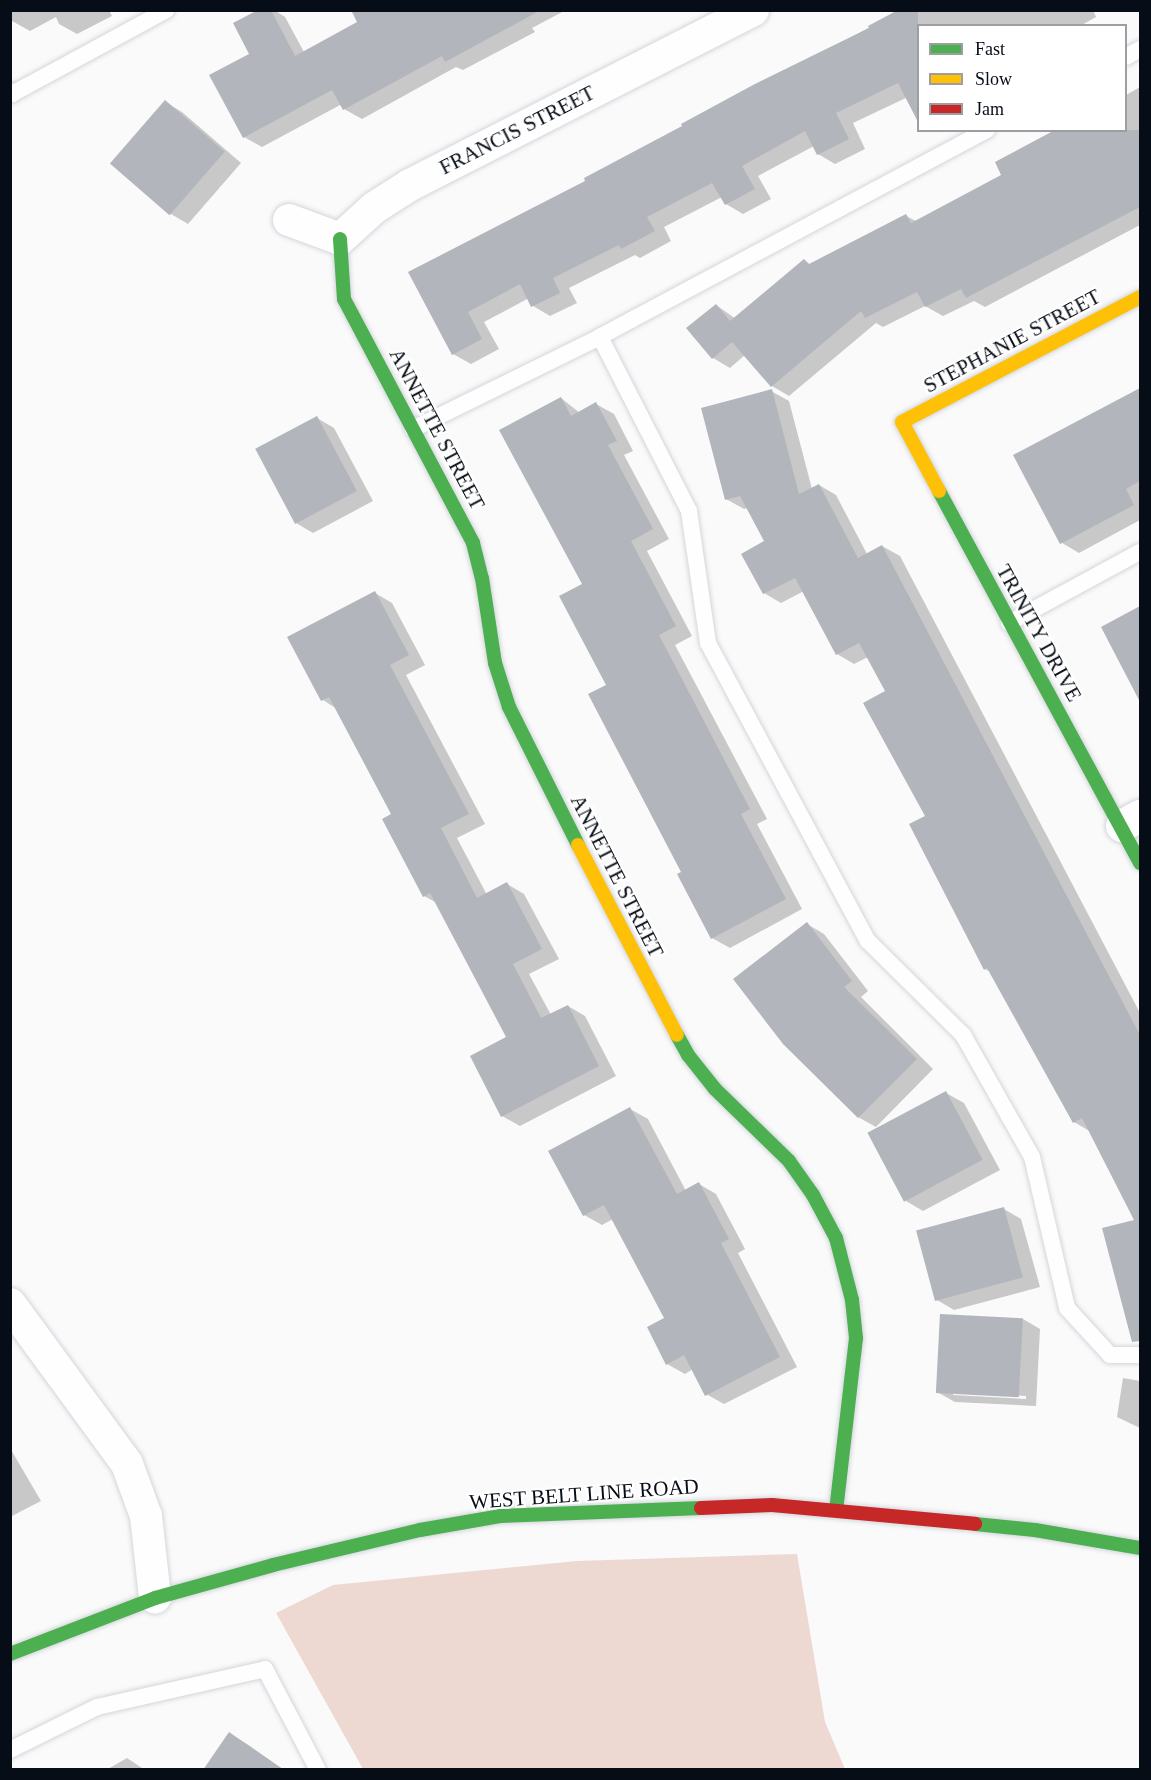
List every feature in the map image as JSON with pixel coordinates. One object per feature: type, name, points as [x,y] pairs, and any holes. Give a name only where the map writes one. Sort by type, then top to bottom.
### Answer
[{"type":"street","name":"FRANCIS STREET","points":[[340,239],[374,208],[410,185],[753,10]]},
{"type":"street","points":[[289,220],[340,239]]},
{"type":"street","name":"ANNETTE STREET","points":[[340,239],[344,299],[473,543],[495,663],[509,707],[650,988],[688,1055],[715,1089],[789,1161],[813,1195],[836,1238],[852,1300],[856,1338],[836,1510]]},
{"type":"street","name":"STEPHANIE STREET","points":[[902,422],[1140,297]]},
{"type":"street","name":"TRINITY DRIVE","points":[[902,422],[1009,623],[1131,821],[1140,863]]},
{"type":"street","points":[[10,1304],[127,1464],[146,1516],[155,1598]]},
{"type":"street","name":"WEST BELT LINE ROAD","points":[[10,1654],[155,1598],[307,1557],[420,1530],[500,1516],[763,1504],[1035,1530],[1140,1548]]},
{"type":"lane","points":[[10,91],[12,94],[167,10]]},
{"type":"lane","points":[[413,429],[600,337],[983,132]]},
{"type":"lane","points":[[600,337],[689,511],[708,643],[713,654],[868,941],[963,1035],[1032,1157],[1067,1308],[1110,1355],[1140,1355]]},
{"type":"lane","points":[[1009,623],[1140,552]]},
{"type":"lane","points":[[10,1750],[97,1707],[265,1669],[318,1770]]},
{"type":"shaded area","points":[[797,1554],[825,1722],[845,1769],[363,1769],[276,1613],[333,1585],[577,1561]]},
{"type":"building","points":[[258,10],[271,10],[295,56],[357,22],[351,10],[541,10],[445,62],[442,56],[343,110],[332,90],[243,138],[209,75],[249,54],[233,23]]},
{"type":"building","points":[[898,10],[918,10],[917,120],[898,83],[836,113],[849,139],[817,155],[805,131],[742,166],[755,189],[725,205],[712,183],[647,217],[655,231],[621,249],[619,245],[553,278],[560,293],[531,307],[520,284],[468,312],[482,339],[452,355],[408,272],[585,181],[584,178],[682,126],[681,124],[753,85],[869,28],[868,26]]},
{"type":"building","points":[[165,100],[225,152],[170,215],[110,163]]},
{"type":"building","points":[[1140,130],[1140,207],[966,298],[961,289],[925,307],[917,292],[865,318],[861,311],[771,387],[732,342],[712,359],[686,328],[716,304],[730,321],[804,259],[809,264],[906,214],[911,223],[1001,175],[995,162],[1051,132]]},
{"type":"building","points":[[1140,388],[1140,481],[1126,489],[1134,505],[1060,544],[1013,455]]},
{"type":"building","points":[[772,389],[799,494],[819,484],[858,558],[882,545],[1140,1035],[1140,1341],[1132,1342],[1102,1228],[1134,1220],[1082,1118],[1073,1123],[987,968],[984,970],[909,824],[925,816],[863,703],[885,691],[859,643],[836,655],[795,578],[763,594],[741,554],[764,541],[740,496],[725,500],[701,408]]},
{"type":"building","points":[[561,397],[571,416],[596,402],[617,441],[608,445],[653,529],[631,541],[676,626],[659,635],[750,809],[741,814],[786,899],[711,939],[677,874],[681,872],[588,694],[606,685],[559,596],[582,584],[499,430]]},
{"type":"building","points":[[317,416],[357,491],[295,524],[255,449]]},
{"type":"building","points":[[375,591],[409,655],[390,665],[469,814],[441,828],[477,898],[507,882],[542,949],[513,964],[541,1018],[568,1005],[599,1066],[501,1117],[470,1056],[506,1037],[430,893],[423,897],[382,819],[391,814],[329,697],[321,701],[287,637]]},
{"type":"building","points":[[1140,606],[1140,702],[1101,627]]},
{"type":"building","points":[[807,922],[852,981],[844,987],[917,1059],[858,1118],[783,1044],[733,979]]},
{"type":"building","points":[[946,1091],[983,1160],[904,1202],[867,1133]]},
{"type":"building","points":[[630,1107],[677,1194],[699,1182],[729,1239],[721,1243],[780,1357],[705,1396],[684,1355],[666,1365],[647,1327],[664,1318],[604,1205],[583,1216],[548,1151]]},
{"type":"building","points":[[1004,1207],[1023,1278],[935,1301],[916,1231]]},
{"type":"building","points":[[940,1314],[1023,1318],[1019,1397],[936,1393]]},
{"type":"building","points":[[229,1732],[284,1770],[203,1770]]},
{"type":"traffic: fast","points":[[340,239],[344,299],[473,543],[482,578],[495,663],[509,707],[578,845]]},
{"type":"traffic: fast","points":[[939,491],[1140,863]]},
{"type":"traffic: fast","points":[[677,1035],[688,1055],[715,1089],[789,1161],[813,1195],[836,1238],[852,1300],[856,1338],[836,1510]]},
{"type":"traffic: fast","points":[[10,1654],[155,1598],[273,1565],[420,1530],[500,1516],[701,1508]]},
{"type":"traffic: fast","points":[[975,1524],[1035,1530],[1140,1548]]},
{"type":"traffic: slow","points":[[939,491],[902,422],[1140,297]]},
{"type":"traffic: slow","points":[[578,845],[677,1035]]},
{"type":"traffic: jam","points":[[701,1508],[772,1505],[975,1524]]}]
